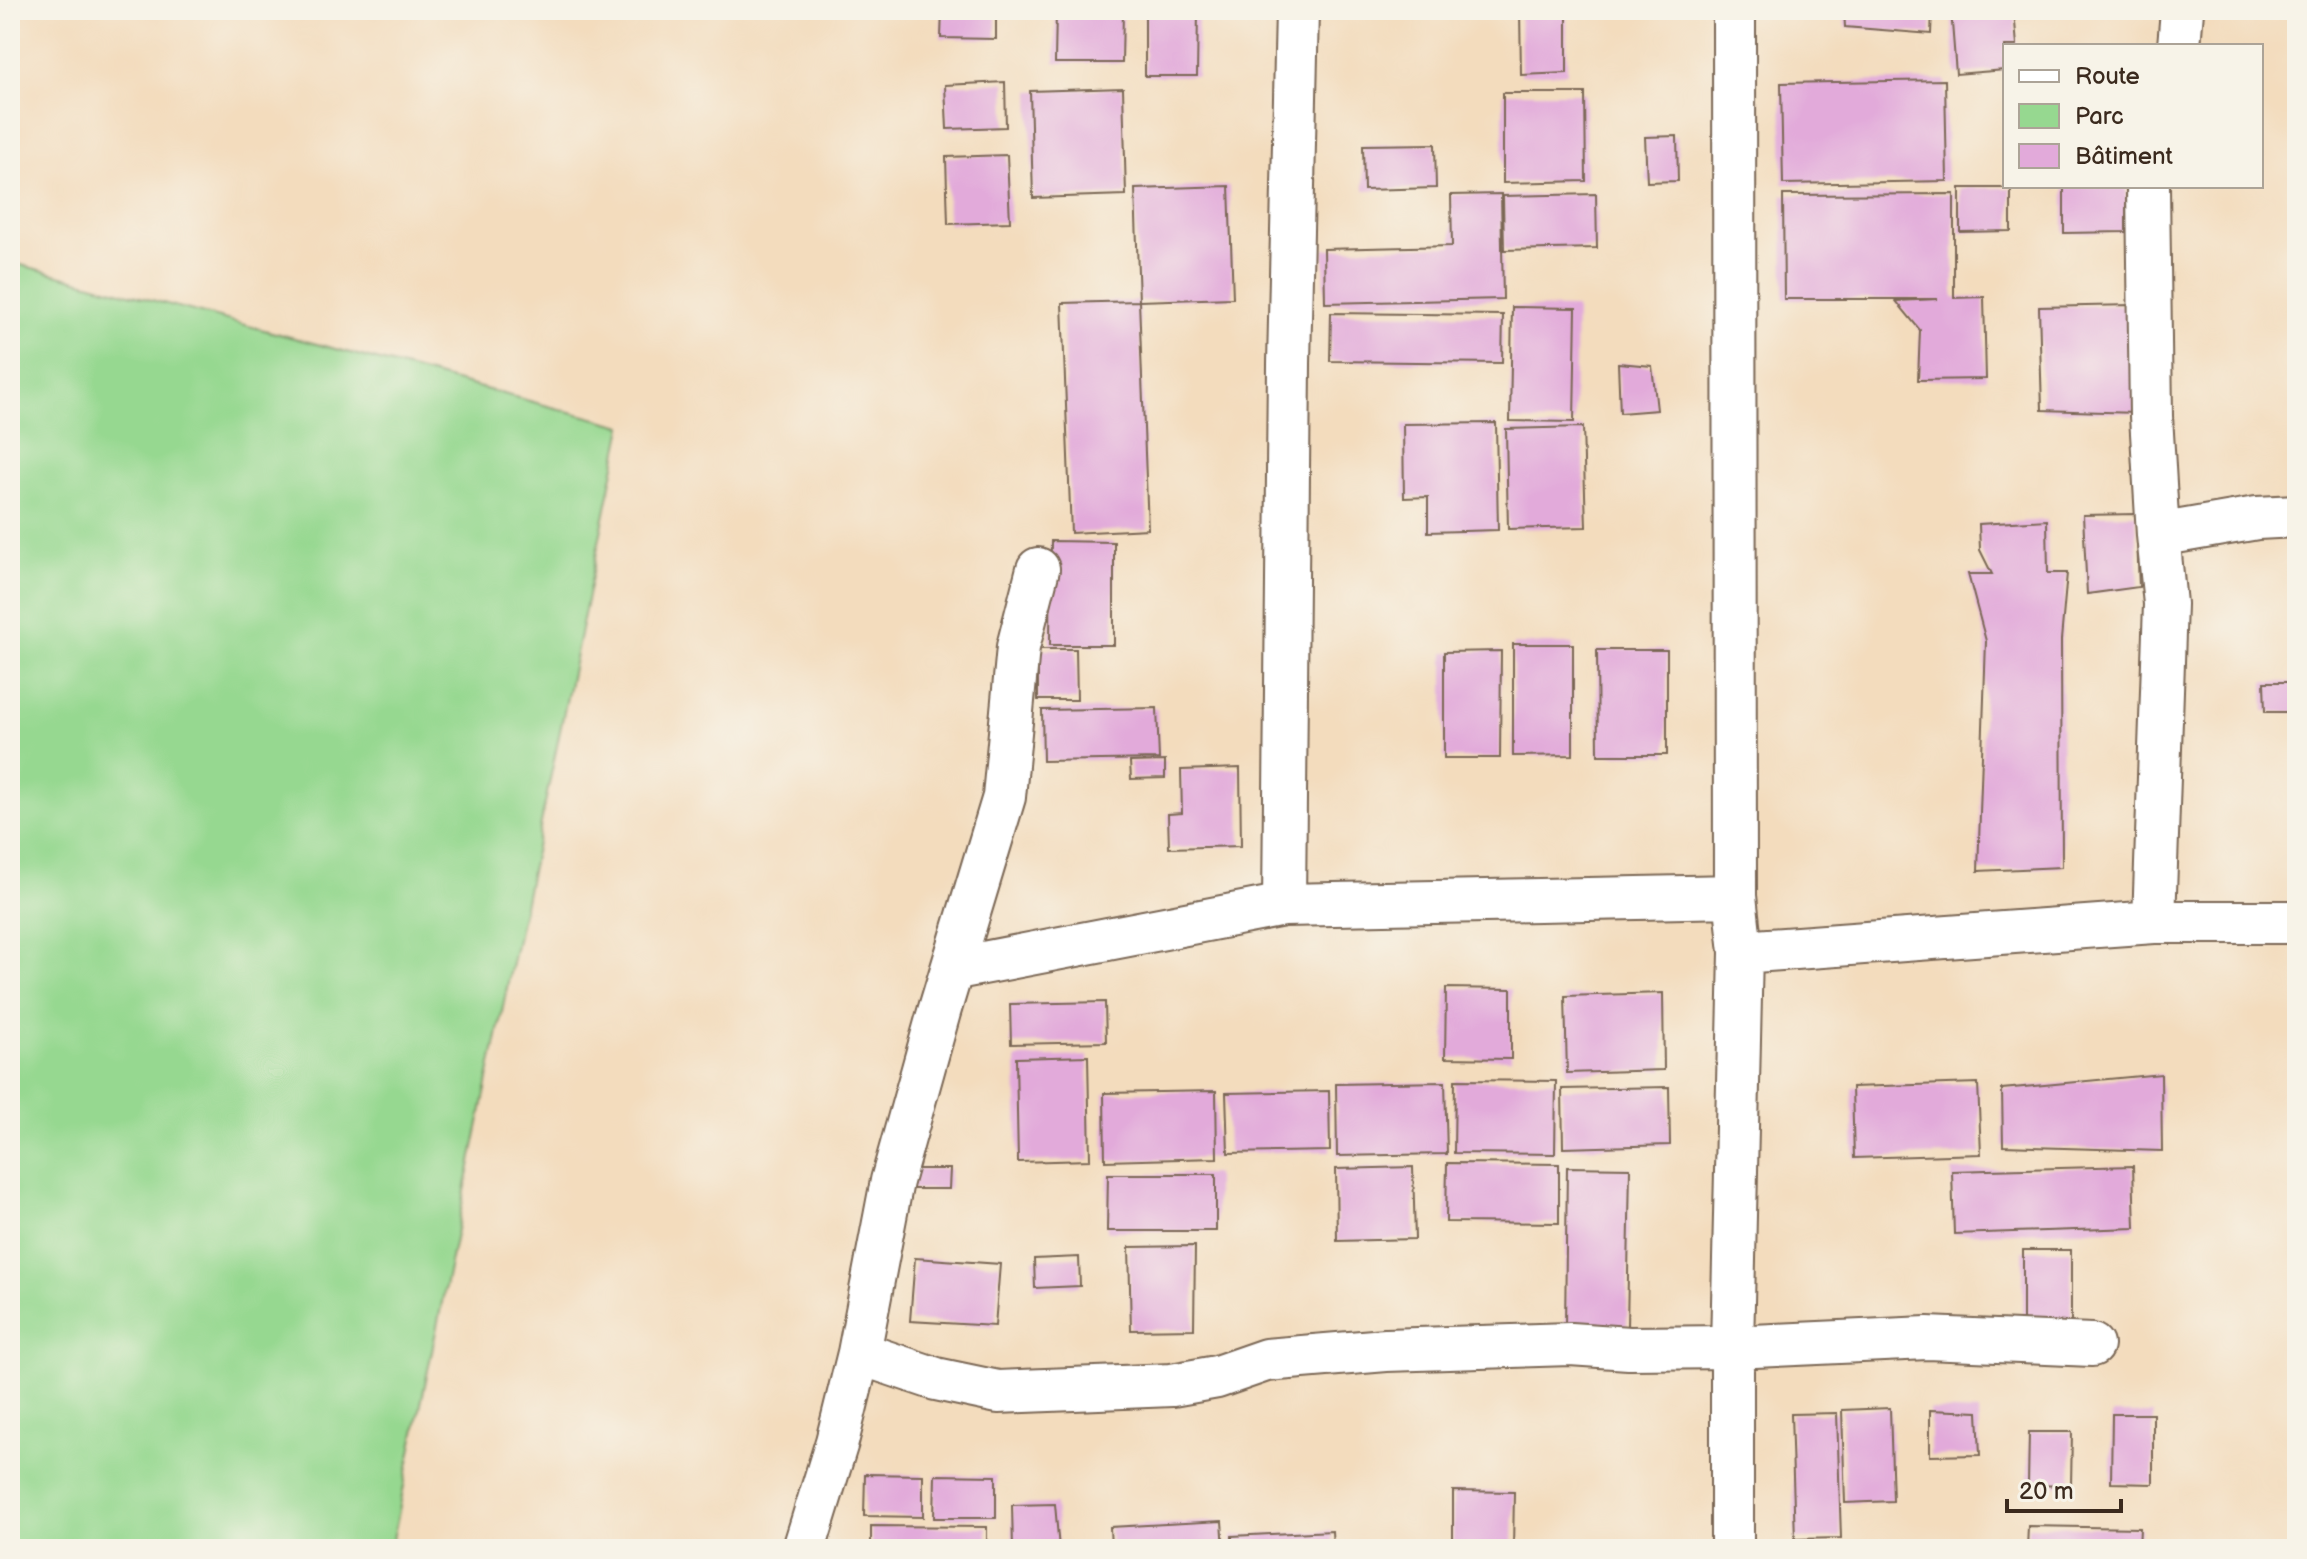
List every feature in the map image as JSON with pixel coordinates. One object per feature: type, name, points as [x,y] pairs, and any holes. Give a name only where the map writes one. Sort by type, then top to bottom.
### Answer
[{"type":"street","points":[[1284,905],[1289,364],[1297,10]]},
{"type":"street","points":[[1732,1549],[1732,1347],[1741,952],[1735,896],[1734,10]]},
{"type":"street","points":[[2179,44],[2182,10]]},
{"type":"street","points":[[2148,188],[2151,416],[2165,604],[2154,922]]},
{"type":"street","points":[[2158,535],[2257,518],[2297,516]]},
{"type":"street","points":[[804,1549],[837,1442],[859,1353],[892,1181],[1004,797],[1018,647],[1038,569]]},
{"type":"street","points":[[952,969],[1284,905],[1735,896]]},
{"type":"street","points":[[1741,952],[2154,922],[2297,922]]},
{"type":"street","points":[[859,1353],[936,1379],[998,1392],[1172,1385],[1217,1377],[1266,1360],[1386,1350],[1570,1344],[1629,1348],[1732,1347],[1927,1338],[2092,1345]]},
{"type":"green space","points":[[10,262],[623,426],[391,1549],[10,1549]]},
{"type":"building","points":[[942,10],[996,10],[996,39],[941,38]]},
{"type":"building","points":[[1056,10],[1123,10],[1122,63],[1055,63]]},
{"type":"building","points":[[1145,10],[1198,10],[1197,76],[1145,76]]},
{"type":"building","points":[[1520,10],[1567,10],[1567,73],[1521,75]]},
{"type":"building","points":[[1844,10],[1932,10],[1931,34],[1845,27]]},
{"type":"building","points":[[1951,10],[2014,10],[2017,44],[2003,44],[2003,70],[1956,74]]},
{"type":"building","points":[[1945,80],[1947,181],[1783,184],[1781,83]]},
{"type":"building","points":[[1005,82],[1006,127],[947,129],[945,85]]},
{"type":"building","points":[[1123,88],[1126,195],[1033,198],[1030,91]]},
{"type":"building","points":[[1503,93],[1585,93],[1586,181],[1503,183]]},
{"type":"building","points":[[1677,136],[1678,181],[1647,182],[1645,137]]},
{"type":"building","points":[[1435,144],[1436,188],[1364,190],[1363,145]]},
{"type":"building","points":[[1007,155],[1010,222],[948,224],[946,157]]},
{"type":"building","points":[[1229,186],[1233,298],[1139,301],[1135,189]]},
{"type":"building","points":[[1960,188],[2011,188],[2011,231],[1960,232]]},
{"type":"building","points":[[2064,188],[2126,188],[2126,232],[2064,233]]},
{"type":"building","points":[[1501,194],[1503,299],[1325,303],[1324,249],[1452,246],[1451,195]]},
{"type":"building","points":[[1596,194],[1597,248],[1504,250],[1503,196]]},
{"type":"building","points":[[1954,194],[1954,298],[1984,297],[1986,379],[1918,380],[1920,330],[1896,301],[1938,299],[1784,299],[1783,195]]},
{"type":"building","points":[[1139,301],[1148,529],[1071,533],[1062,303]]},
{"type":"building","points":[[2132,305],[2136,413],[2042,410],[2039,307]]},
{"type":"building","points":[[1512,307],[1576,308],[1574,422],[1510,421]]},
{"type":"building","points":[[1331,313],[1503,315],[1502,363],[1330,361]]},
{"type":"building","points":[[1618,363],[1652,366],[1657,410],[1620,413]]},
{"type":"building","points":[[1496,423],[1498,530],[1428,532],[1428,497],[1404,498],[1403,424]]},
{"type":"building","points":[[1583,427],[1586,527],[1508,529],[1506,429]]},
{"type":"building","points":[[2136,514],[2139,587],[2087,594],[2083,515]]},
{"type":"building","points":[[2047,520],[2048,573],[2067,573],[2061,640],[2062,867],[1978,871],[1986,641],[1968,574],[1992,574],[1980,550],[1979,524]]},
{"type":"building","points":[[1051,541],[1114,542],[1114,645],[1050,645]]},
{"type":"building","points":[[1513,644],[1573,644],[1573,755],[1513,756]]},
{"type":"building","points":[[1038,649],[1076,649],[1077,700],[1038,700]]},
{"type":"building","points":[[1597,650],[1667,650],[1667,755],[1598,755]]},
{"type":"building","points":[[1501,651],[1500,758],[1444,758],[1444,652]]},
{"type":"building","points":[[2264,682],[2297,682],[2297,712],[2265,712]]},
{"type":"building","points":[[1157,708],[1159,759],[1043,761],[1042,710]]},
{"type":"building","points":[[1165,761],[1165,778],[1131,779],[1130,762]]},
{"type":"building","points":[[1240,768],[1241,846],[1169,848],[1168,814],[1182,813],[1181,770]]},
{"type":"building","points":[[1446,988],[1511,989],[1511,1059],[1445,1058]]},
{"type":"building","points":[[1663,993],[1664,1070],[1567,1073],[1565,996]]},
{"type":"building","points":[[1105,1002],[1106,1042],[1011,1044],[1010,1004]]},
{"type":"building","points":[[1088,1056],[1090,1160],[1018,1162],[1016,1058]]},
{"type":"building","points":[[2161,1074],[2162,1151],[2003,1146],[2002,1089]]},
{"type":"building","points":[[1455,1080],[1556,1081],[1555,1154],[1454,1153]]},
{"type":"building","points":[[1445,1082],[1447,1154],[1337,1156],[1336,1084]]},
{"type":"building","points":[[1978,1083],[1981,1154],[1854,1158],[1852,1087]]},
{"type":"building","points":[[1669,1087],[1670,1145],[1563,1148],[1562,1089]]},
{"type":"building","points":[[1216,1091],[1217,1158],[1105,1161],[1104,1093]]},
{"type":"building","points":[[1329,1091],[1330,1151],[1228,1153],[1226,1093]]},
{"type":"building","points":[[1447,1163],[1559,1164],[1559,1223],[1446,1222]]},
{"type":"building","points":[[2133,1166],[2135,1228],[1954,1234],[1952,1171]]},
{"type":"building","points":[[1413,1167],[1415,1239],[1337,1241],[1336,1169]]},
{"type":"building","points":[[1567,1167],[1630,1168],[1627,1328],[1565,1327]]},
{"type":"building","points":[[903,1169],[950,1169],[949,1189],[903,1189]]},
{"type":"building","points":[[1108,1174],[1216,1174],[1216,1231],[1107,1231]]},
{"type":"building","points":[[1195,1246],[1194,1329],[1131,1330],[1129,1247]]},
{"type":"building","points":[[2023,1250],[2071,1250],[2071,1324],[2023,1323]]},
{"type":"building","points":[[1079,1257],[1080,1286],[1035,1288],[1034,1259]]},
{"type":"building","points":[[915,1258],[1000,1264],[995,1326],[910,1321]]},
{"type":"building","points":[[1890,1408],[1893,1501],[1845,1503],[1842,1410]]},
{"type":"building","points":[[1930,1410],[1978,1412],[1980,1455],[1930,1456]]},
{"type":"building","points":[[1837,1413],[1841,1538],[1795,1539],[1791,1414]]},
{"type":"building","points":[[2112,1414],[2153,1414],[2153,1484],[2111,1483]]},
{"type":"building","points":[[2029,1432],[2072,1432],[2071,1486],[2028,1485]]},
{"type":"building","points":[[865,1474],[923,1475],[923,1517],[864,1516]]},
{"type":"building","points":[[935,1475],[996,1476],[996,1518],[934,1518]]},
{"type":"building","points":[[1453,1491],[1514,1492],[1513,1549],[1453,1549]]},
{"type":"building","points":[[1055,1504],[1059,1549],[1013,1549],[1012,1505]]},
{"type":"building","points":[[1222,1521],[1224,1549],[1111,1549],[1110,1527]]},
{"type":"building","points":[[871,1526],[987,1527],[987,1549],[871,1549]]},
{"type":"building","points":[[2028,1526],[2140,1528],[2139,1549],[2027,1549]]},
{"type":"building","points":[[1332,1531],[1333,1549],[1232,1549],[1232,1536]]}]
